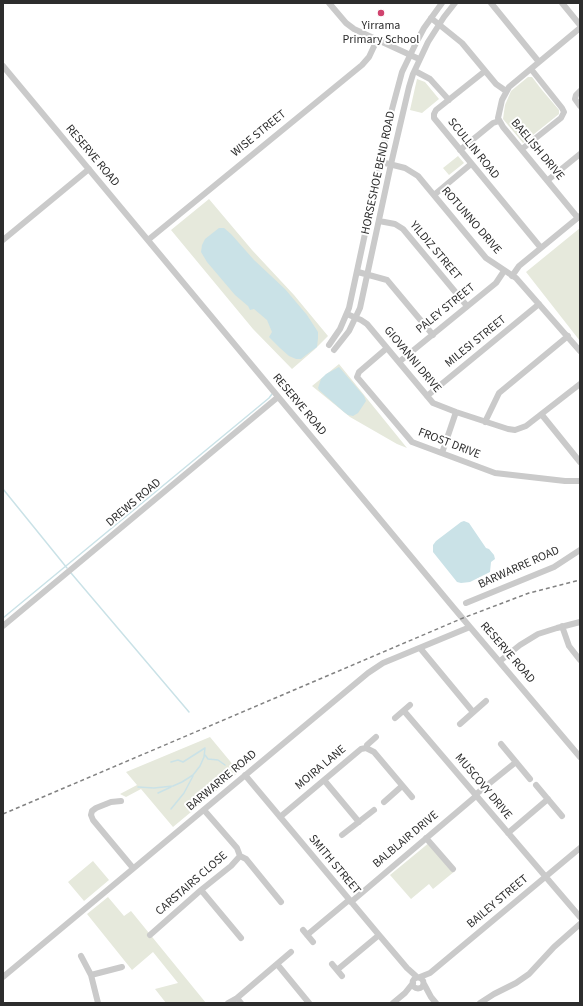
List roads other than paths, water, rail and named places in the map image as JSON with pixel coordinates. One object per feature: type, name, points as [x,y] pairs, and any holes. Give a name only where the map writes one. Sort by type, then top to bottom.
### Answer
[{"type":"street","points":[[329,3],[348,26],[419,59]]},
{"type":"street","name":"HORSESHOE BEND ROAD","points":[[329,345],[338,332],[347,314],[358,272],[396,92],[410,55],[431,18],[442,3]]},
{"type":"street","name":"HORSESHOE BEND ROAD","points":[[334,350],[346,335],[356,318],[361,304],[391,164],[409,88],[419,59],[439,24],[455,3]]},
{"type":"street","points":[[491,3],[539,62]]},
{"type":"street","points":[[562,3],[580,25]]},
{"type":"street","points":[[431,18],[462,42],[497,85],[506,91]]},
{"type":"street","name":"BAELISH DRIVE","points":[[579,217],[499,121],[500,106],[510,85],[580,28]]},
{"type":"street","name":"WISE STREET","points":[[148,240],[362,65],[377,40]]},
{"type":"street","name":"RESERVE ROAD","points":[[3,66],[580,757]]},
{"type":"street","points":[[522,149],[561,118],[564,112],[531,69]]},
{"type":"street","points":[[415,71],[430,79],[448,100]]},
{"type":"street","name":"SCULLIN ROAD","points":[[485,71],[448,100],[436,111],[434,117],[541,248]]},
{"type":"street","points":[[580,91],[575,98],[580,106]]},
{"type":"street","points":[[460,150],[499,121]]},
{"type":"street","points":[[548,180],[580,154]]},
{"type":"street","name":"ROTUNNO DRIVE","points":[[381,162],[406,168],[422,180],[486,258],[512,276],[580,351]]},
{"type":"street","points":[[434,195],[471,164]]},
{"type":"street","points":[[3,240],[89,169]]},
{"type":"street","points":[[512,276],[519,266],[579,217]]},
{"type":"street","name":"YILDIZ STREET","points":[[379,221],[397,225],[403,229],[467,306]]},
{"type":"street","name":"PALEY STREET","points":[[399,362],[497,282],[504,271]]},
{"type":"street","points":[[358,272],[384,279],[389,282],[433,334]]},
{"type":"street","name":"MILESI STREET","points":[[427,396],[539,304]]},
{"type":"street","name":"GIOVANNI DRIVE","points":[[347,314],[367,324],[435,404],[485,422],[516,430],[526,426],[579,388]]},
{"type":"street","points":[[485,422],[499,393],[568,336]]},
{"type":"street","name":"FROST DRIVE","points":[[387,348],[359,372],[358,378],[409,440],[414,444],[500,474],[565,481],[580,480]]},
{"type":"street","name":"DREWS ROAD","points":[[3,626],[278,397]]},
{"type":"street","points":[[442,453],[456,412]]},
{"type":"street","points":[[542,415],[580,462]]},
{"type":"street","name":"BARWARRE ROAD","points":[[466,604],[554,567],[580,550]]},
{"type":"street","points":[[500,660],[528,639],[538,634],[580,622]]},
{"type":"street","points":[[562,626],[569,646],[580,660]]},
{"type":"street","name":"BARWARRE ROAD","points":[[3,977],[368,673],[383,663],[470,627]]},
{"type":"street","points":[[420,648],[473,712]]},
{"type":"street","points":[[460,724],[486,701]]},
{"type":"street","points":[[395,718],[410,705]]},
{"type":"street","name":"MUSCOVY DRIVE","points":[[404,711],[580,917]]},
{"type":"street","name":"MOIRA LANE","points":[[280,817],[361,749],[366,748],[367,745],[376,737]]},
{"type":"street","points":[[501,744],[530,779]]},
{"type":"street","points":[[366,748],[374,752],[412,797]]},
{"type":"street","name":"BALBLAIR DRIVE","points":[[307,935],[350,901],[516,762]]},
{"type":"street","name":"SMITH STREET","points":[[245,775],[418,983]]},
{"type":"street","points":[[324,780],[359,822]]},
{"type":"street","points":[[536,785],[562,816]]},
{"type":"street","points":[[384,802],[402,786]]},
{"type":"street","points":[[508,833],[548,800]]},
{"type":"street","points":[[121,801],[111,802],[96,808],[92,811],[91,815],[93,820],[133,868]]},
{"type":"street","name":"CARSTAIRS CLOSE","points":[[150,935],[201,890],[232,866],[240,856],[237,848],[204,810]]},
{"type":"street","points":[[342,836],[374,810]]},
{"type":"street","points":[[426,838],[453,869]]},
{"type":"street","name":"BAILEY STREET","points":[[393,1003],[580,848]]},
{"type":"street","points":[[240,856],[246,859],[281,902]]},
{"type":"street","points":[[201,890],[241,938]]},
{"type":"street","points":[[480,1003],[529,974],[557,944],[580,924]]},
{"type":"street","points":[[303,930],[313,942]]},
{"type":"street","points":[[342,976],[334,967],[378,935]]},
{"type":"street","points":[[228,1003],[237,998],[291,952]]},
{"type":"street","points":[[81,956],[90,975],[98,1003]]},
{"type":"street","points":[[277,964],[309,1003]]},
{"type":"street","points":[[90,975],[122,967]]},
{"type":"street","points":[[418,983],[436,1003]]},
{"type":"street","points":[[237,998],[241,1003]]},
{"type":"water","points":[[219,228],[224,228],[231,234],[254,260],[285,289],[307,315],[318,332],[317,347],[301,359],[296,359],[289,356],[269,337],[272,332],[267,320],[254,309],[250,310],[207,262],[201,252],[202,245],[205,239]]},
{"type":"water","points":[[339,367],[364,396],[366,401],[358,413],[353,416],[344,412],[318,388],[321,379],[326,374]]},
{"type":"water","points":[[464,521],[469,523],[486,548],[489,549],[494,555],[495,559],[491,562],[490,572],[470,582],[461,583],[457,582],[433,552],[433,545],[436,541]]},
{"type":"waterway","points":[[3,618],[272,394]]},
{"type":"waterway","points":[[3,489],[67,568]]},
{"type":"waterway","points":[[71,573],[189,712]]},
{"type":"waterway","points":[[171,762],[178,760],[183,762],[205,748]]},
{"type":"waterway","points":[[138,787],[154,788],[173,786],[182,782],[193,775],[200,766],[204,757],[205,748]]},
{"type":"waterway","points":[[205,755],[208,759],[218,760],[225,765]]},
{"type":"waterway","points":[[171,809],[184,793],[193,776]]},
{"type":"waterway","points":[[158,793],[171,787]]},
{"type":"railway","points":[[3,814],[463,618],[529,593],[580,580]]},
{"type":"place","name":"Yirrama Primary School","points":[[381,13]]}]
